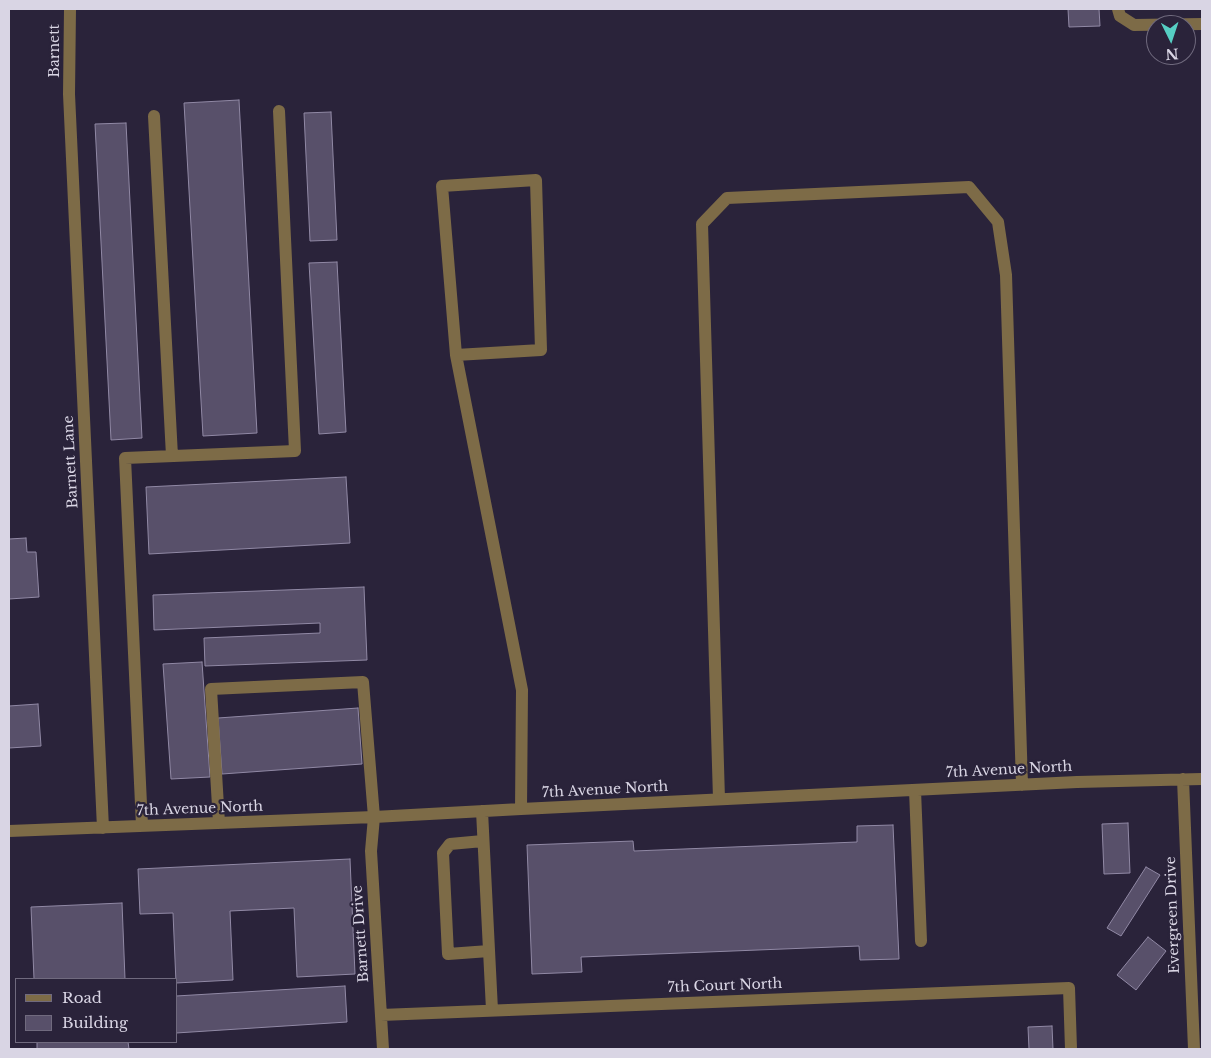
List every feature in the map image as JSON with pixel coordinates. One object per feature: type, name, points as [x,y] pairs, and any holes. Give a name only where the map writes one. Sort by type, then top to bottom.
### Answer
[{"type":"street","name":"Barnett","points":[[69,94],[70,9]]},
{"type":"street","points":[[1119,12],[1134,25],[1202,24]]},
{"type":"street","name":"Barnett Lane","points":[[69,94],[102,828]]},
{"type":"street","points":[[142,826],[125,458],[295,451],[279,111]]},
{"type":"street","points":[[154,116],[172,456]]},
{"type":"street","points":[[456,355],[541,350],[536,180],[442,186],[456,355],[522,690],[521,809]]},
{"type":"street","points":[[719,799],[702,224],[727,198],[737,197],[969,187],[998,222],[1006,275],[1022,785]]},
{"type":"street","name":"Barnett Drive","points":[[219,823],[212,689],[363,682],[374,817],[371,851],[383,1049]]},
{"type":"street","name":"Evergreen Drive","points":[[1183,779],[1194,1049]]},
{"type":"street","name":"7th Avenue North","points":[[9,831],[374,817],[1022,785],[1202,779]]},
{"type":"street","points":[[914,790],[921,941]]},
{"type":"street","points":[[482,811],[492,1010]]},
{"type":"street","points":[[483,841],[450,844],[442,853],[448,954],[489,951]]},
{"type":"street","name":"7th Court North","points":[[381,1015],[1069,988],[1071,1049]]},
{"type":"building","points":[[1068,9],[1099,9],[1100,26],[1069,27]]},
{"type":"building","points":[[239,100],[257,433],[203,436],[184,103]]},
{"type":"building","points":[[331,112],[337,240],[310,241],[304,113]]},
{"type":"building","points":[[126,123],[142,438],[111,440],[95,124]]},
{"type":"building","points":[[337,262],[346,432],[319,434],[309,263]]},
{"type":"building","points":[[346,477],[350,543],[149,554],[146,487]]},
{"type":"building","points":[[26,538],[27,552],[36,552],[39,597],[9,599],[9,539]]},
{"type":"building","points":[[364,587],[367,660],[205,666],[204,638],[320,633],[320,623],[154,630],[153,595]]},
{"type":"building","points":[[202,662],[210,777],[171,779],[163,664]]},
{"type":"building","points":[[38,704],[41,746],[9,748],[9,706]]},
{"type":"building","points":[[358,708],[362,764],[222,774],[218,718]]},
{"type":"building","points":[[1128,823],[1130,873],[1104,874],[1102,824]]},
{"type":"building","points":[[893,825],[899,959],[860,960],[859,946],[581,957],[582,972],[532,974],[527,845],[633,841],[634,851],[857,842],[857,826]]},
{"type":"building","points":[[350,859],[355,974],[297,977],[294,908],[230,911],[233,980],[178,983],[178,978],[176,978],[173,913],[140,914],[138,869]]},
{"type":"building","points":[[1146,867],[1160,875],[1121,936],[1107,928]]},
{"type":"building","points":[[122,903],[125,978],[34,978],[31,907]]},
{"type":"building","points":[[1148,937],[1166,951],[1136,990],[1117,975]]},
{"type":"building","points":[[345,986],[347,1022],[178,1033],[178,996]]},
{"type":"building","points":[[1052,1026],[1053,1049],[1029,1049],[1028,1027]]},
{"type":"building","points":[[37,1043],[128,1043],[129,1049],[37,1049]]}]
